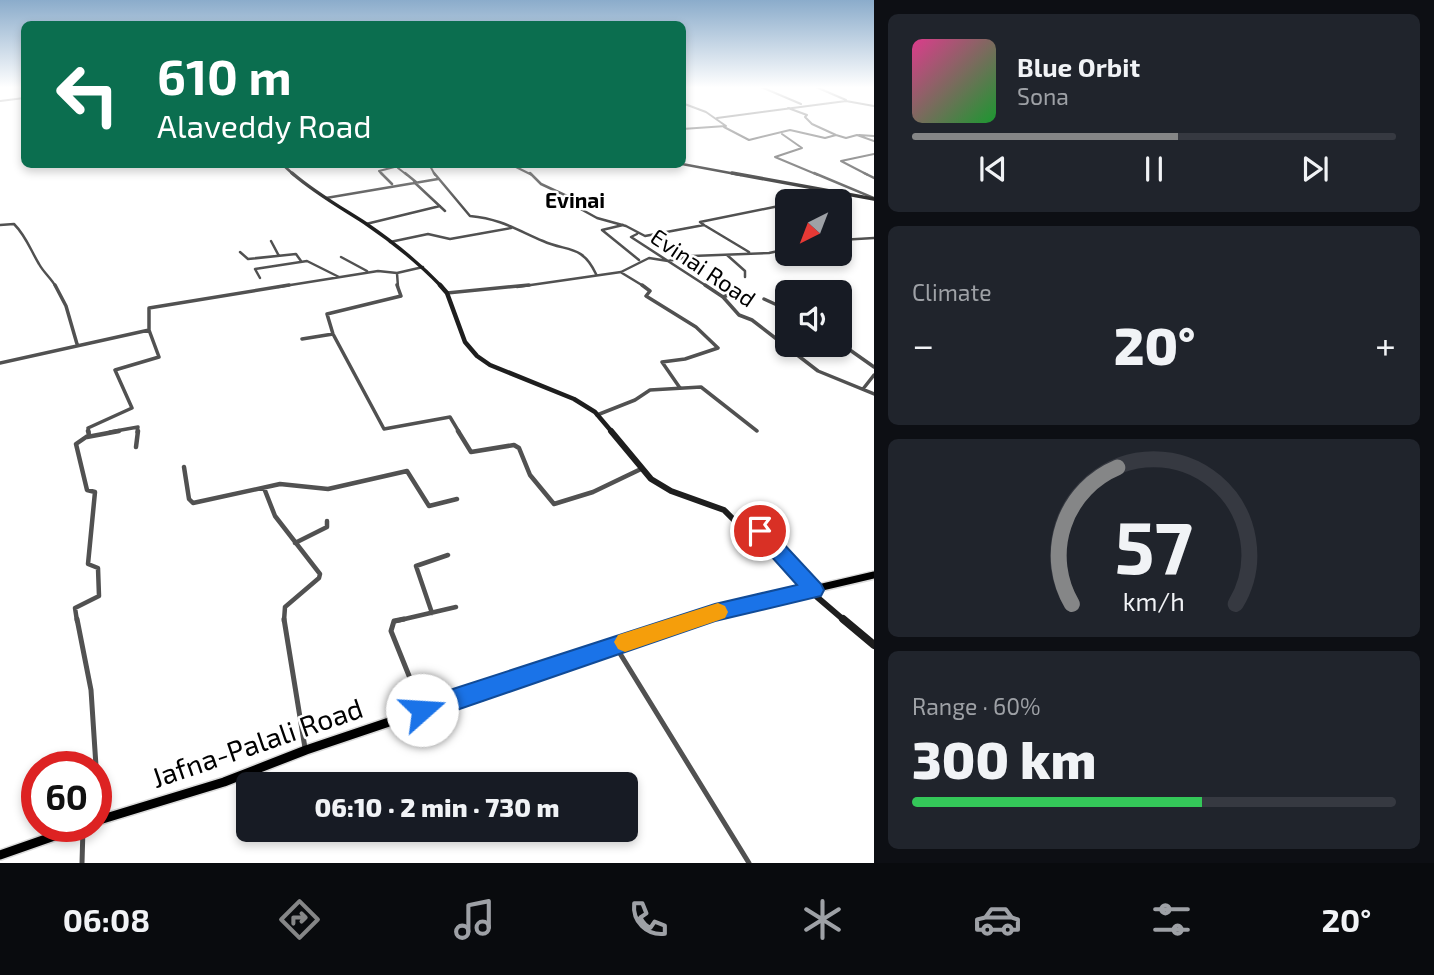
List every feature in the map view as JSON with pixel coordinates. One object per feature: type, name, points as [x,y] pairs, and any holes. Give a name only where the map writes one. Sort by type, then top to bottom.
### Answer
[{"type":"main road","points":[[686,165],[874,198]]},
{"type":"main road","name":"Jafna-Palali Road","points":[[112,816],[224,782],[306,750],[715,612],[874,575]]},
{"type":"main road","points":[[0,855],[37,842]]},
{"type":"street","points":[[686,129],[718,127]]},
{"type":"street","points":[[725,127],[749,140],[790,130],[825,138],[836,135]]},
{"type":"street","points":[[819,127],[846,138],[857,135],[874,136]]},
{"type":"street","points":[[782,134],[802,148],[775,157],[874,198]]},
{"type":"street","points":[[857,135],[874,141]]},
{"type":"street","points":[[874,154],[841,161],[874,178]]},
{"type":"street","points":[[286,168],[299,181],[423,267],[447,293],[465,342],[477,356],[490,365],[574,399],[597,415],[651,479],[671,491],[724,510],[737,523],[760,531],[814,590],[817,597],[874,645]]},
{"type":"street","points":[[392,168],[379,172],[393,185]]},
{"type":"street","points":[[398,168],[445,211]]},
{"type":"street","points":[[432,168],[470,216],[478,219],[490,218],[516,227],[545,242],[573,249],[590,261],[596,274]]},
{"type":"street","points":[[520,168],[529,172],[541,184],[569,197],[567,201],[597,218],[625,225],[639,233],[650,236],[704,225]]},
{"type":"street","points":[[325,198],[438,178]]},
{"type":"street","points":[[366,225],[440,206]]},
{"type":"street","points":[[748,252],[700,222],[775,207]]},
{"type":"street","points":[[0,225],[14,224],[25,235],[40,267],[50,275],[66,306],[77,344]]},
{"type":"street","points":[[625,225],[602,230],[640,261]]},
{"type":"street","points":[[390,242],[428,234],[450,239],[516,227]]},
{"type":"street","name":"Evinai Road","points":[[639,233],[631,237],[723,297],[739,315],[752,320],[818,371],[874,394]]},
{"type":"street","points":[[852,239],[874,238]]},
{"type":"street","points":[[271,241],[279,256]]},
{"type":"street","points":[[447,293],[490,287],[504,289],[621,272],[649,258],[668,261],[692,256],[775,250]]},
{"type":"street","points":[[240,252],[248,259],[296,254],[302,261]]},
{"type":"street","points":[[727,255],[745,271],[745,277]]},
{"type":"street","points":[[341,257],[368,272]]},
{"type":"street","points":[[260,278],[256,269],[302,261],[310,262],[339,277]]},
{"type":"street","points":[[95,751],[91,690],[75,608],[99,596],[98,568],[88,564],[95,492],[87,490],[76,444],[89,435],[88,428],[132,408],[114,370],[159,357],[149,330],[149,307],[368,272],[397,273],[423,267]]},
{"type":"street","points":[[621,272],[648,289],[648,298],[696,327],[718,348],[685,359],[662,362],[680,388]]},
{"type":"street","points":[[397,273],[401,296],[328,313],[333,334],[384,429],[450,417],[471,452],[514,445],[519,448],[540,489],[554,504],[593,492],[642,469]]},
{"type":"street","points":[[723,297],[741,290]]},
{"type":"street","points":[[764,299],[775,304]]},
{"type":"street","points":[[0,363],[149,330]]},
{"type":"street","points":[[302,339],[333,334]]},
{"type":"street","points":[[852,351],[874,367]]},
{"type":"street","points":[[863,389],[874,375]]},
{"type":"street","points":[[597,415],[635,400],[650,390],[701,387],[757,430]]},
{"type":"street","points":[[85,438],[138,427],[136,447]]},
{"type":"street","points":[[184,467],[192,503],[287,483],[328,489],[407,471],[429,506],[457,499]]},
{"type":"street","points":[[264,488],[271,512],[320,574],[319,578],[285,607],[283,614],[306,750]]},
{"type":"street","points":[[295,543],[327,527],[327,521]]},
{"type":"street","points":[[432,613],[416,566],[448,555]]},
{"type":"street","points":[[422,710],[391,625],[394,621],[456,607]]},
{"type":"street","points":[[615,645],[749,863]]},
{"type":"street","points":[[82,863],[83,842]]},
{"type":"slow traffic","points":[[625,642],[718,612]]},
{"type":"district","name":"Evinai","points":[[575,201]]},
{"type":"route","points":[[422,710],[715,612],[814,590],[760,531]]}]
